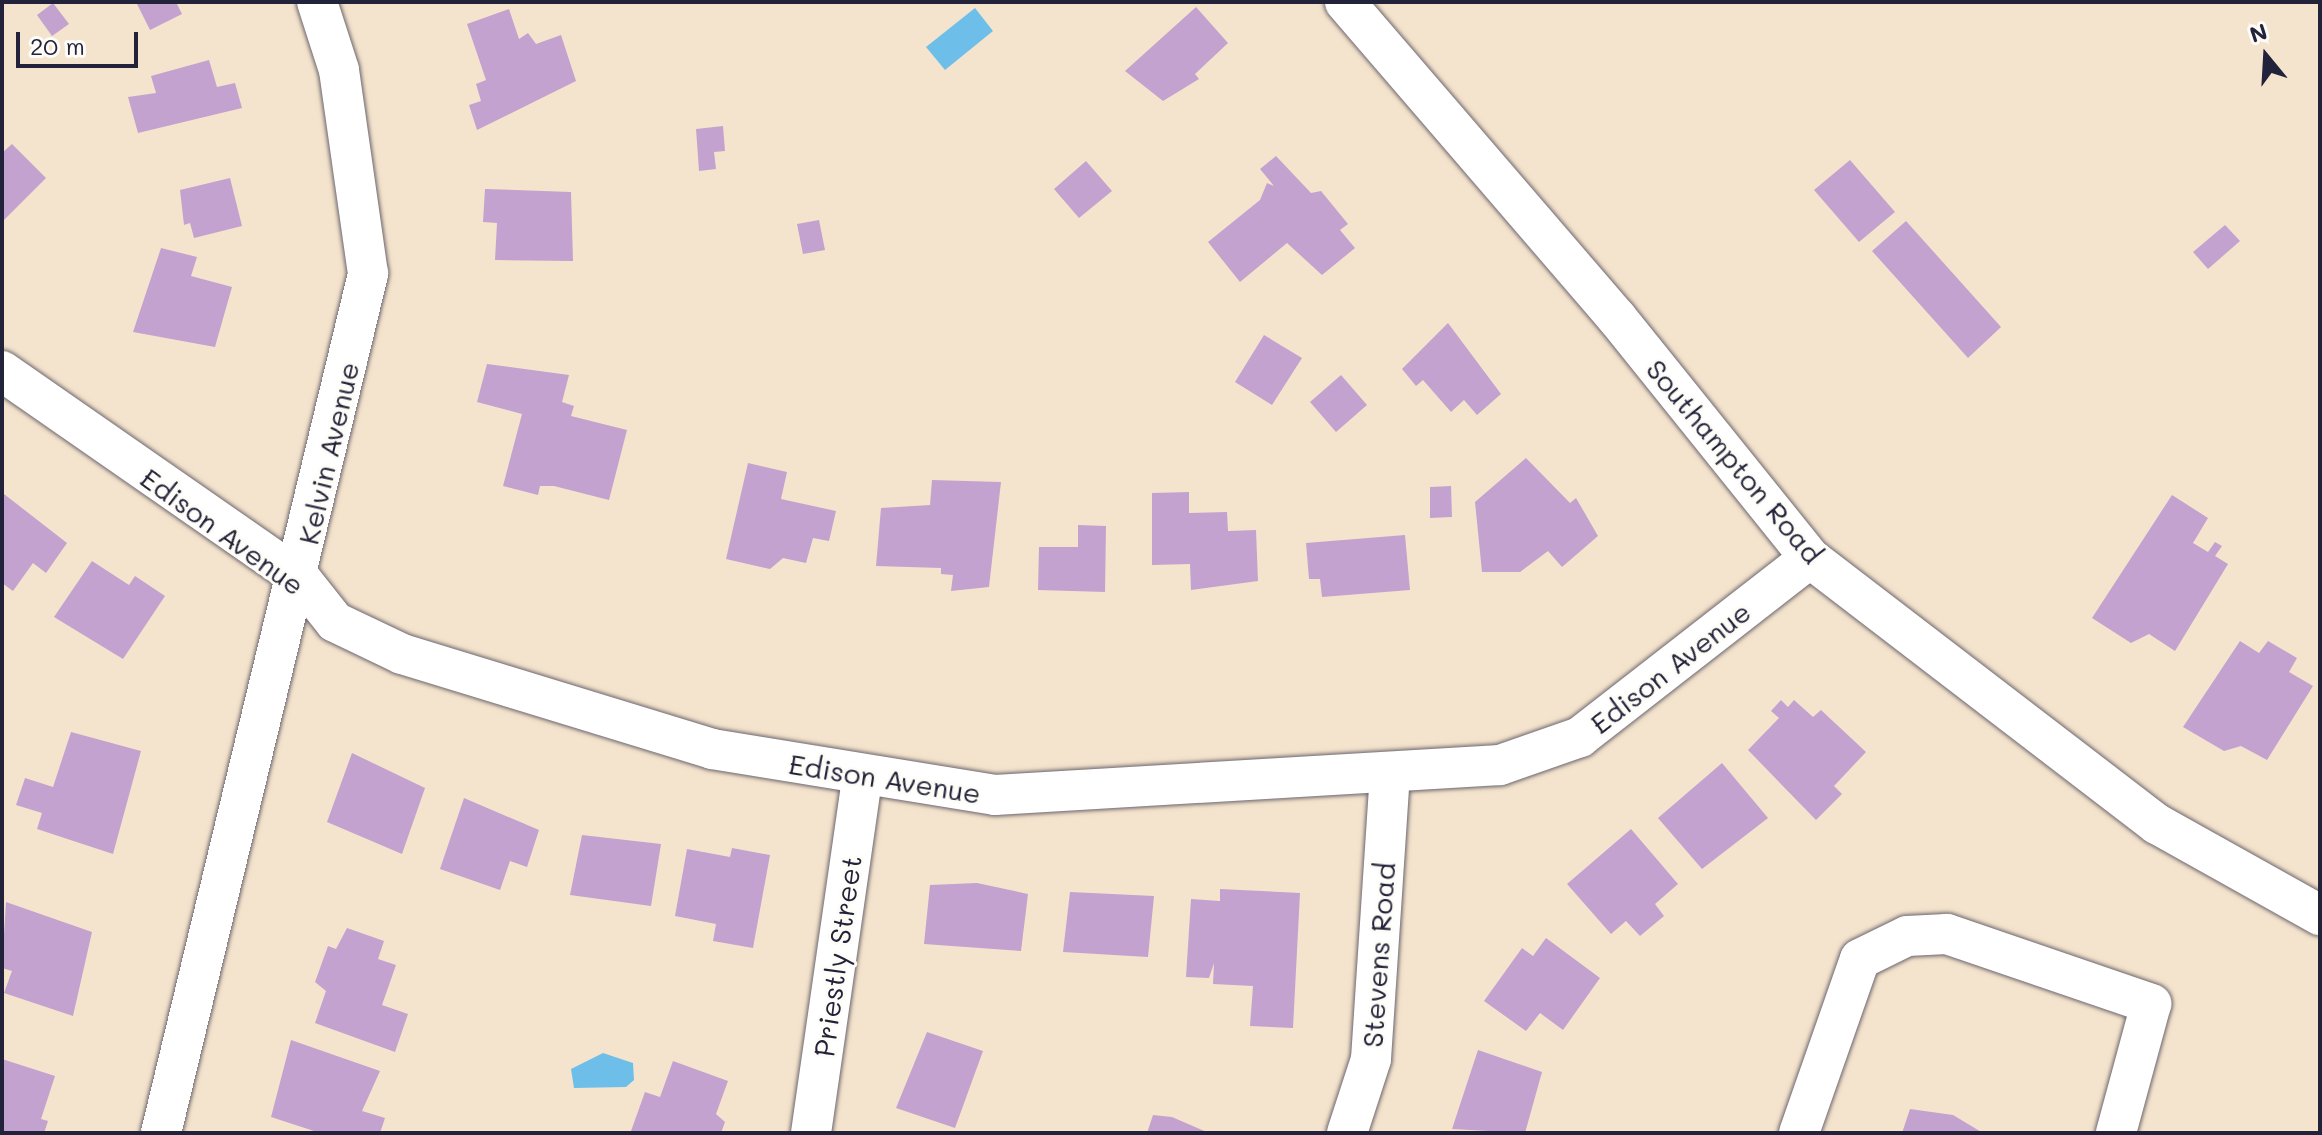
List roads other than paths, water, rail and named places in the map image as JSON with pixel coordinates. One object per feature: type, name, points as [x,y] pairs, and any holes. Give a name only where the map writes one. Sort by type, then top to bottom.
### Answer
[{"type":"street","name":"Kelvin Avenue","points":[[161,1133],[300,578],[368,274],[339,70],[317,2]]},
{"type":"street","name":"Southampton Road","points":[[1345,2],[1617,318],[1810,558],[2157,824],[2320,915]]},
{"type":"street","name":"Edison Avenue","points":[[2,371],[300,578],[335,622],[402,654],[712,749],[862,778],[995,795],[1500,765],[1580,737],[1810,558]]},
{"type":"street","name":"Stevens Road","points":[[1347,1133],[1371,1059],[1390,773]]},
{"type":"street","name":"Priestly Street","points":[[811,1133],[862,778]]},
{"type":"street","points":[[1799,1133],[1860,959],[1907,936],[1947,934],[2151,1004],[2116,1133]]},
{"type":"water","points":[[975,8],[993,31],[945,70],[926,47]]},
{"type":"water","points":[[603,1053],[633,1063],[634,1080],[626,1087],[574,1088],[571,1069]]}]
